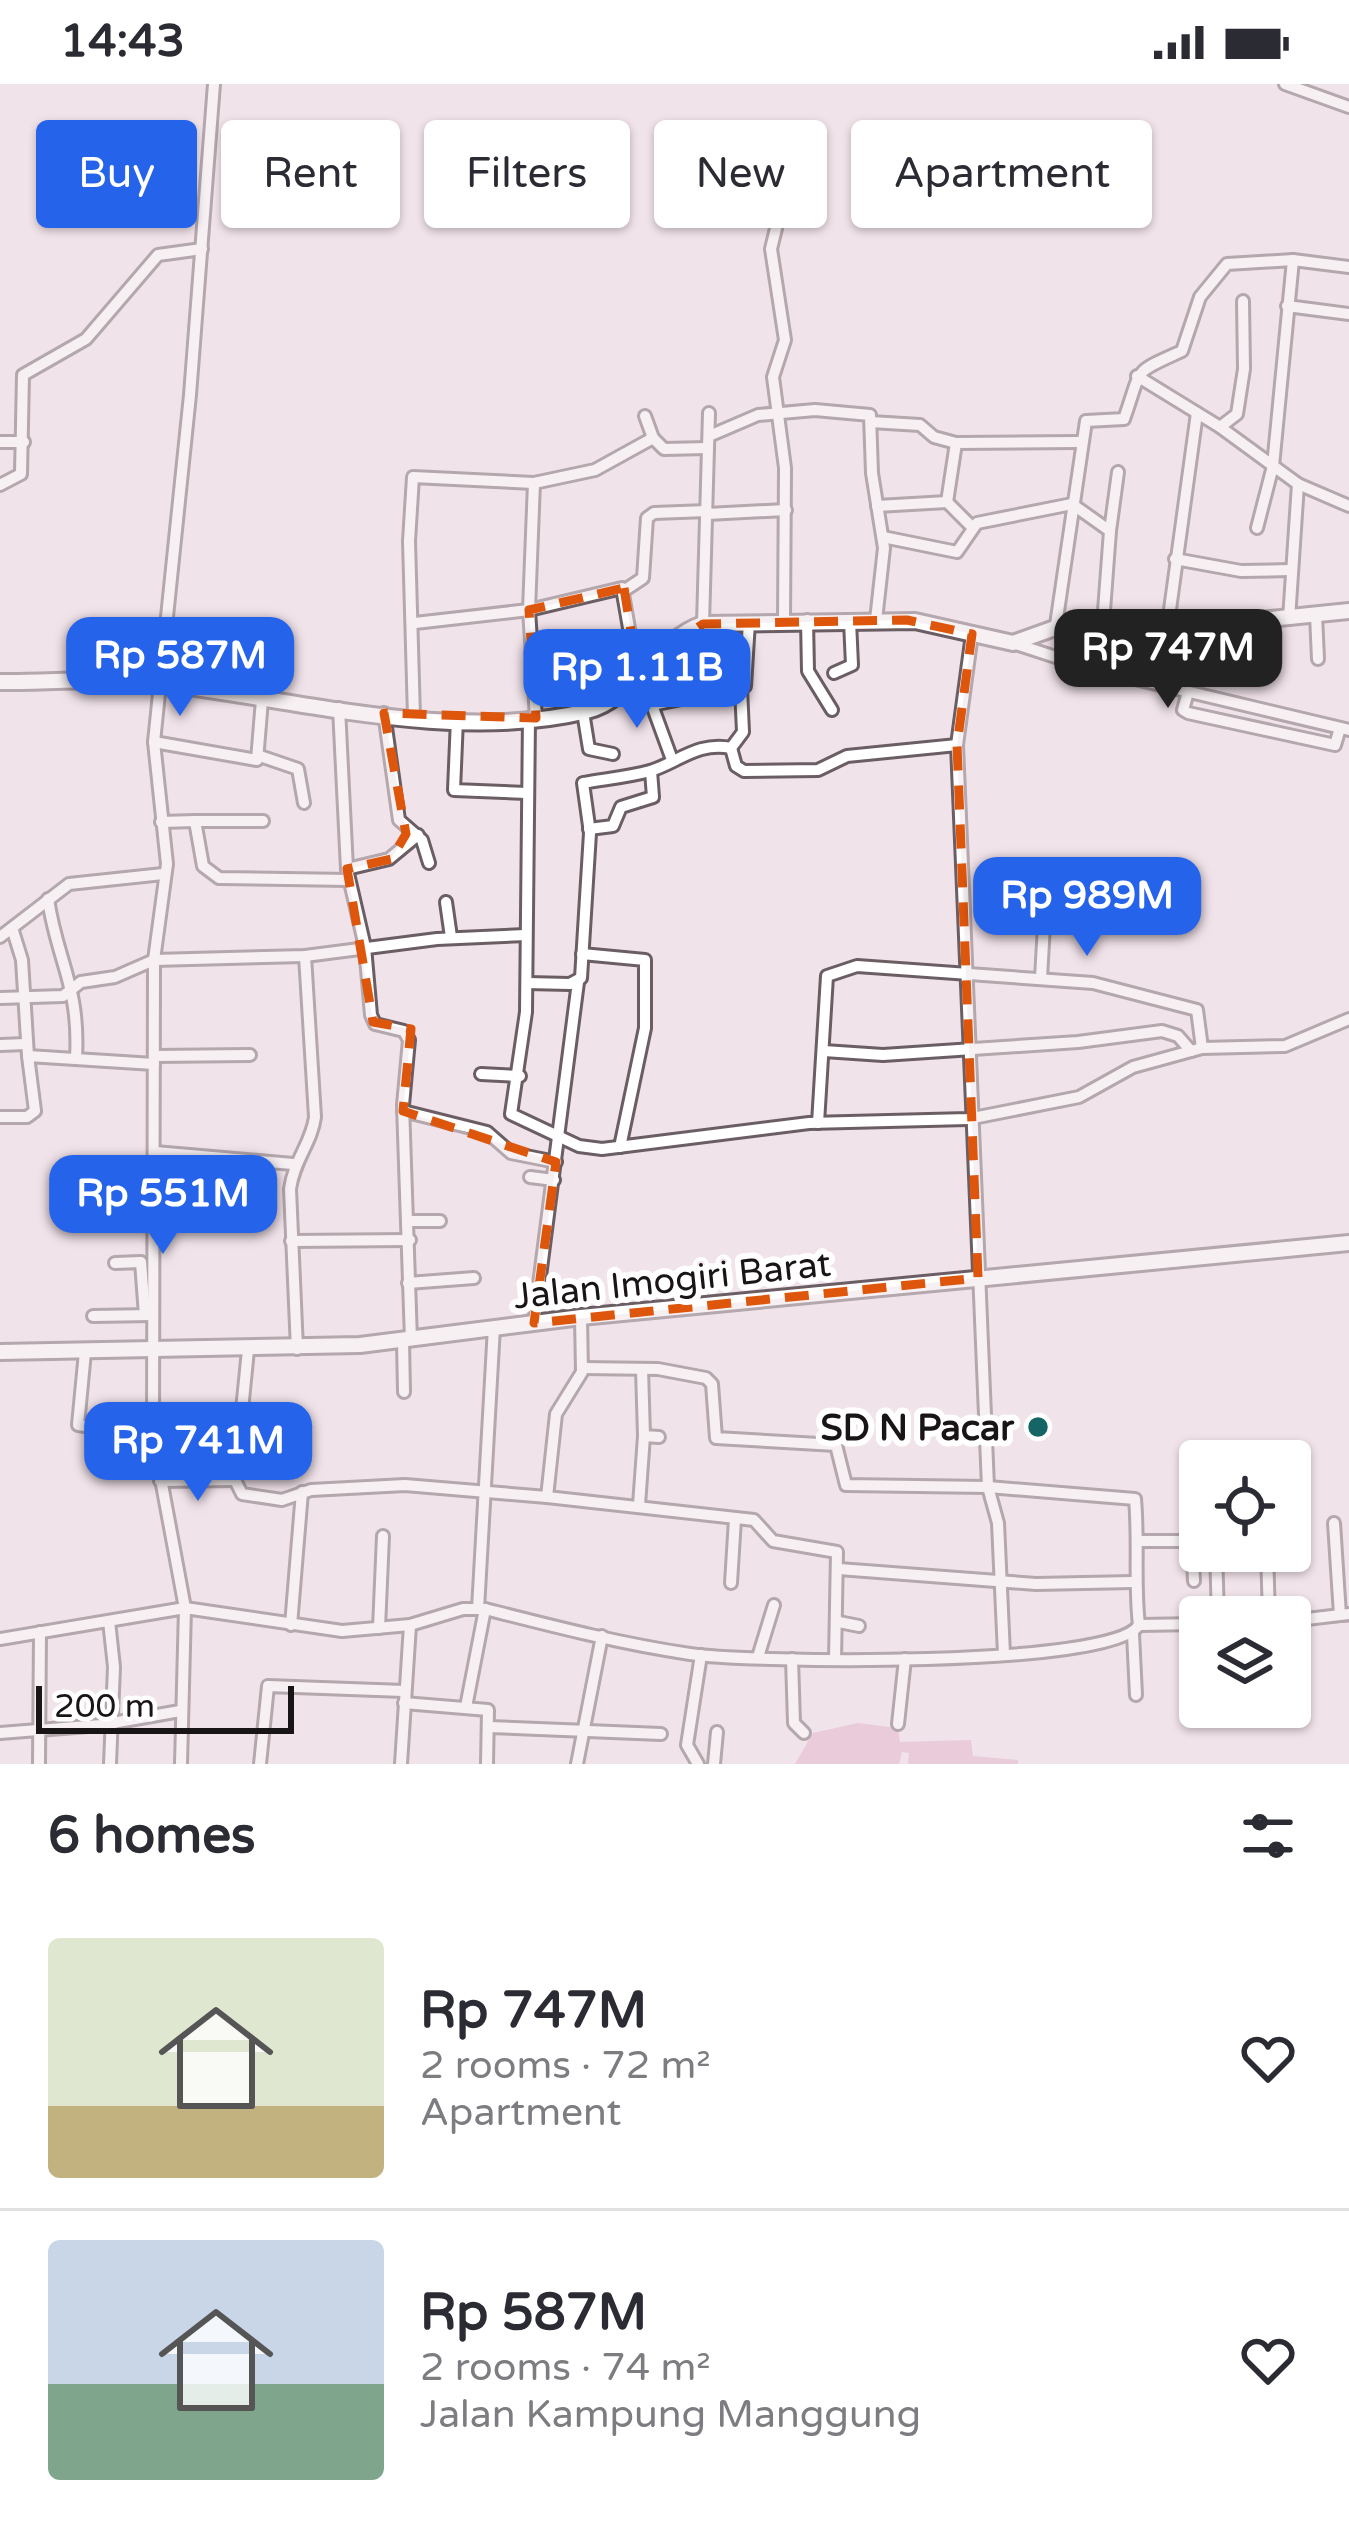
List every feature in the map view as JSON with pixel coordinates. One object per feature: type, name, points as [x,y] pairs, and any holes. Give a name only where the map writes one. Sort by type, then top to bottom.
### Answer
[{"type":"street","points":[[182,1764],[185,1608],[154,1436],[148,1262],[155,1152],[154,960],[167,848],[154,742],[214,84]]},
{"type":"street","points":[[1285,84],[1349,107]]},
{"type":"street","points":[[776,228],[771,249],[785,340],[773,374],[786,510],[784,621]]},
{"type":"street","points":[[0,485],[19,478],[23,375],[86,339],[158,255],[202,249]]},
{"type":"street","points":[[1056,626],[1079,442],[1089,419],[1124,419],[1137,376],[1152,360],[1175,355],[1186,345],[1200,297],[1223,267],[1293,260],[1349,267]]},
{"type":"street","points":[[1257,528],[1273,466],[1293,260]]},
{"type":"street","points":[[1220,427],[1237,414],[1244,369],[1243,301]]},
{"type":"street","points":[[1287,306],[1349,314]]},
{"type":"street","points":[[1137,376],[1220,427],[1298,484],[1349,506]]},
{"type":"street","points":[[703,623],[709,413]]},
{"type":"street","points":[[1168,624],[1197,413]]},
{"type":"street","points":[[645,416],[652,438],[664,449],[708,442],[746,418],[870,415],[884,537],[876,620]]},
{"type":"street","points":[[871,422],[920,425],[934,437],[956,443],[1079,442]]},
{"type":"street","points":[[414,718],[415,623],[409,556],[413,477],[534,483],[595,470],[652,438]]},
{"type":"street","points":[[0,442],[24,442]]},
{"type":"street","points":[[947,502],[956,443]]},
{"type":"street","points":[[1103,624],[1118,472]]},
{"type":"street","points":[[534,483],[527,983],[520,1076],[511,1114],[586,1148],[818,1123],[968,1119],[1083,1096],[1133,1067],[1197,1049],[1285,1046],[1349,1019]]},
{"type":"street","points":[[1289,619],[1298,484]]},
{"type":"street","points":[[877,506],[947,502],[972,527]]},
{"type":"street","points":[[884,537],[957,552],[972,527],[1072,504],[1110,531]]},
{"type":"street","points":[[415,623],[529,610],[625,590],[643,578],[647,518],[654,513],[786,510]]},
{"type":"street","points":[[1175,559],[1241,572],[1291,570]]},
{"type":"street","points":[[625,590],[637,674]]},
{"type":"street","points":[[1013,643],[1056,626],[1289,619],[1349,611]]},
{"type":"street","points":[[1316,615],[1318,659]]},
{"type":"street","points":[[807,620],[808,671],[832,710]]},
{"type":"street","points":[[834,673],[851,667],[850,621]]},
{"type":"street","points":[[0,682],[160,683],[414,718],[532,718],[583,712],[608,700],[673,639],[703,623],[915,621],[1345,729],[1335,745],[1188,713],[1183,710],[1187,692]]},
{"type":"street","points":[[534,1323],[562,1138],[562,1080],[582,954],[590,829],[582,784],[651,771],[671,757],[731,748],[743,732],[741,688],[749,673],[748,622]]},
{"type":"street","points":[[972,634],[957,745],[969,978],[968,1119],[988,1487],[998,1522],[1004,1654]]},
{"type":"street","points":[[532,646],[577,670],[608,700]]},
{"type":"street","points":[[624,687],[652,705],[671,757]]},
{"type":"street","points":[[652,705],[741,688]]},
{"type":"street","points":[[154,742],[255,760],[260,756],[262,700]]},
{"type":"street","points":[[339,708],[348,874],[365,946],[373,1022],[407,1035],[403,1111],[410,1240],[404,1392]]},
{"type":"street","points":[[583,712],[589,749],[613,754]]},
{"type":"street","points":[[385,713],[399,820],[418,836],[429,863]]},
{"type":"street","points":[[457,719],[454,790],[527,793]]},
{"type":"street","points":[[731,748],[740,771],[814,770],[847,756],[957,745]]},
{"type":"street","points":[[260,756],[298,769],[304,803]]},
{"type":"street","points":[[590,829],[613,826],[621,807],[653,797],[651,771]]},
{"type":"street","points":[[195,821],[197,848],[209,874],[348,874],[389,859],[418,836]]},
{"type":"street","points":[[161,822],[263,821]]},
{"type":"street","points":[[0,937],[48,899],[88,878],[163,874]]},
{"type":"street","points":[[48,899],[53,933],[62,944],[74,989],[76,1058]]},
{"type":"street","points":[[446,902],[451,937]]},
{"type":"street","points":[[1041,979],[1044,925]]},
{"type":"street","points":[[0,1117],[27,1117],[35,1111],[22,961],[13,931]]},
{"type":"street","points":[[0,998],[63,996],[154,960],[305,956],[451,937],[526,935]]},
{"type":"street","points":[[582,954],[645,960],[645,1023],[620,1147]]},
{"type":"street","points":[[297,1349],[291,1241],[293,1164],[313,1134],[316,1118],[305,956]]},
{"type":"street","points":[[818,1123],[828,974],[875,965],[969,978],[1113,986],[1195,1009],[1197,1049]]},
{"type":"street","points":[[527,983],[578,982]]},
{"type":"street","points":[[824,1051],[884,1055],[1078,1042],[1162,1031],[1197,1049]]},
{"type":"street","points":[[0,1045],[76,1058],[250,1055]]},
{"type":"street","points":[[481,1074],[520,1076]]},
{"type":"street","points":[[403,1111],[487,1132],[511,1153],[556,1162]]},
{"type":"street","points":[[155,1152],[293,1164]]},
{"type":"street","points":[[530,1178],[554,1180]]},
{"type":"street","points":[[408,1221],[440,1221]]},
{"type":"street","points":[[291,1241],[410,1240]]},
{"type":"street","name":"Jalan Imogiri Barat","points":[[0,1352],[297,1349],[494,1337],[534,1323],[978,1286],[1349,1243]]},
{"type":"street","points":[[115,1263],[148,1262]]},
{"type":"street","points":[[408,1283],[474,1279]]},
{"type":"street","points":[[93,1316],[150,1315]]},
{"type":"street","points":[[547,1497],[556,1414],[582,1368],[582,1320]]},
{"type":"street","points":[[466,1707],[481,1609],[494,1337]]},
{"type":"street","points":[[248,1350],[235,1480],[242,1494],[282,1500],[302,1492],[405,1485],[639,1505],[679,1515],[758,1522],[773,1541],[838,1552],[836,1660]]},
{"type":"street","points":[[85,1352],[78,1425],[154,1436]]},
{"type":"street","points":[[582,1368],[642,1369],[710,1380],[716,1438],[838,1446],[846,1485],[988,1487],[1135,1499],[1140,1569],[1133,1582],[1136,1695]]},
{"type":"street","points":[[639,1505],[642,1369]]},
{"type":"street","points":[[644,1436],[659,1437]]},
{"type":"street","points":[[160,1481],[235,1480]]},
{"type":"street","points":[[291,1625],[302,1492]]},
{"type":"street","points":[[731,1583],[735,1519]]},
{"type":"street","points":[[1311,1619],[1344,1615],[1334,1523]]},
{"type":"street","points":[[379,1628],[383,1535]]},
{"type":"street","points":[[1139,1541],[1179,1541]]},
{"type":"street","points":[[839,1569],[1069,1586],[1133,1582]]},
{"type":"street","points":[[1194,1572],[1194,1581]]},
{"type":"street","points":[[758,1658],[774,1605]]},
{"type":"street","points":[[0,1639],[185,1608],[342,1631],[410,1625],[481,1609],[701,1654],[836,1660],[1097,1647],[1136,1630],[1179,1626]]},
{"type":"street","points":[[109,1621],[114,1723],[110,1764]]},
{"type":"street","points":[[839,1622],[859,1626]]},
{"type":"street","points":[[401,1764],[410,1625]]},
{"type":"street","points":[[39,1764],[43,1731],[40,1632]]},
{"type":"street","points":[[577,1764],[602,1636]]},
{"type":"street","points":[[698,1764],[687,1744],[701,1654]]},
{"type":"street","points":[[792,1659],[794,1724],[804,1733]]},
{"type":"street","points":[[898,1724],[905,1659]]},
{"type":"street","points":[[260,1764],[268,1686],[404,1697],[488,1710],[487,1764]]},
{"type":"street","points":[[0,1733],[114,1723],[180,1711]]},
{"type":"street","points":[[489,1727],[661,1734]]},
{"type":"street","points":[[714,1764],[717,1732]]},
{"type":"highlighted area","points":[[624,588],[637,669],[703,624],[907,620],[972,634],[957,745],[978,1278],[534,1323],[556,1162],[403,1111],[411,1029],[373,1022],[347,869],[391,859],[406,834],[384,713],[536,718],[529,610]]},
{"type":"shaded area","points":[[858,1723],[898,1728],[900,1742],[971,1740],[973,1756],[1018,1760],[1018,1764],[908,1764],[909,1753],[902,1752],[899,1764],[795,1764],[813,1733]]},
{"type":"waterway","points":[[1315,1623],[1349,1621]]},
{"type":"place","name":"SD N Pacar","points":[[1038,1427]]}]
